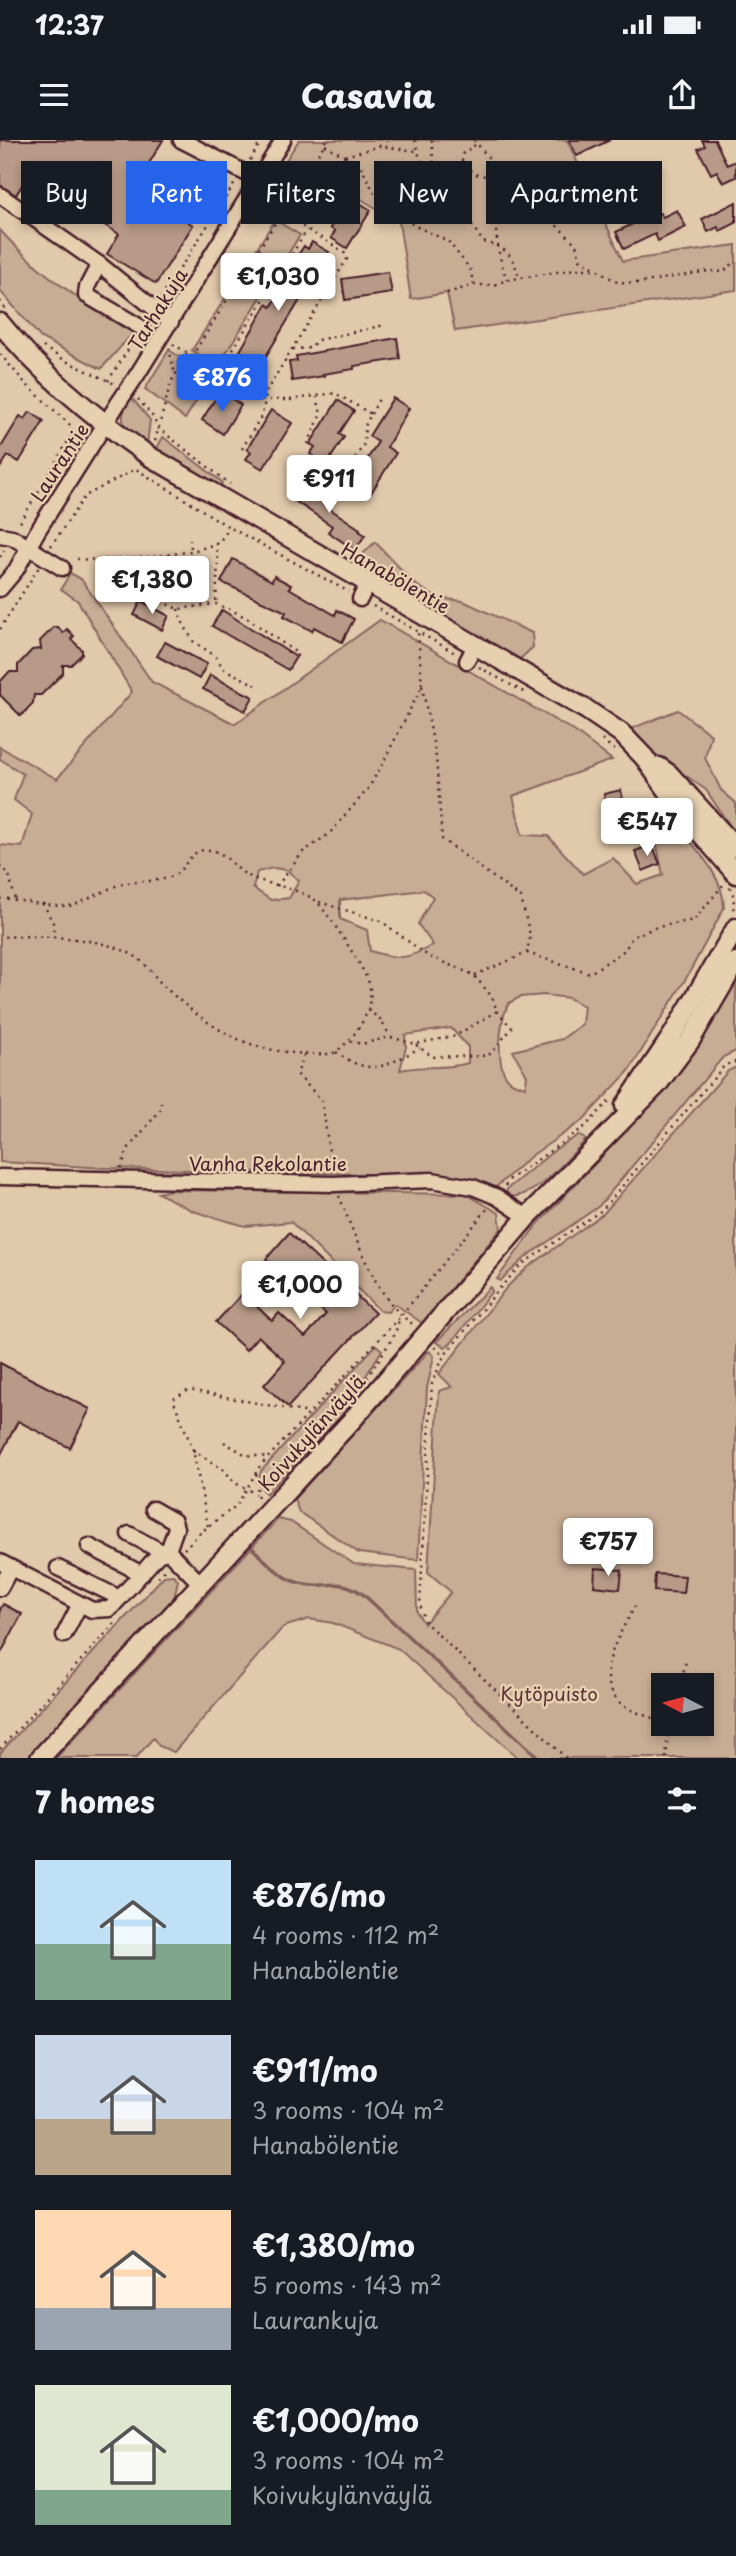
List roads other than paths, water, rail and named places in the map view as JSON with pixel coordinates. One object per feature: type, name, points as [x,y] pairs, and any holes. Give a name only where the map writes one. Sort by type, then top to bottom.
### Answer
[{"type":"main road","name":"Hanabölentie","points":[[5,319],[42,368],[106,426],[364,592],[471,654],[587,710],[621,733],[644,757],[732,877]]},
{"type":"main road","name":"Hanabölentie","points":[[644,757],[669,774],[736,848]]},
{"type":"main road","name":"Koivukylänväylä","points":[[603,1138],[672,1036],[734,923]]},
{"type":"main road","name":"Koivukylänväylä","points":[[43,1755],[353,1419],[527,1217],[659,1084],[690,1041],[736,962]]},
{"type":"street","points":[[181,140],[241,177]]},
{"type":"street","name":"Tarhakuja","points":[[271,161],[283,140]]},
{"type":"street","points":[[0,195],[99,264],[171,323]]},
{"type":"street","name":"Tarhakuja","points":[[106,426],[241,211]]},
{"type":"street","points":[[99,264],[87,287],[86,295],[142,328]]},
{"type":"street","name":"Laurantie","points":[[0,589],[16,570],[27,547],[106,426]]},
{"type":"street","points":[[0,535],[12,537],[62,568]]},
{"type":"street","name":"Vanha Rekolantie","points":[[0,1177],[334,1184],[432,1180],[473,1187],[497,1197],[527,1217]]},
{"type":"street","points":[[0,1588],[5,1565],[92,1610],[103,1612],[110,1609],[142,1574],[170,1554],[175,1536],[174,1521],[153,1509]]},
{"type":"street","points":[[129,1534],[170,1554],[200,1583]]},
{"type":"street","points":[[89,1546],[142,1574]]},
{"type":"street","points":[[58,1569],[120,1598]]},
{"type":"street","points":[[64,1635],[80,1604]]},
{"type":"waterway","points":[[250,1546],[275,1570],[289,1579],[314,1585],[340,1584],[364,1595],[539,1758]]},
{"type":"park label","name":"Kytöpuisto","points":[[549,1693]]}]
